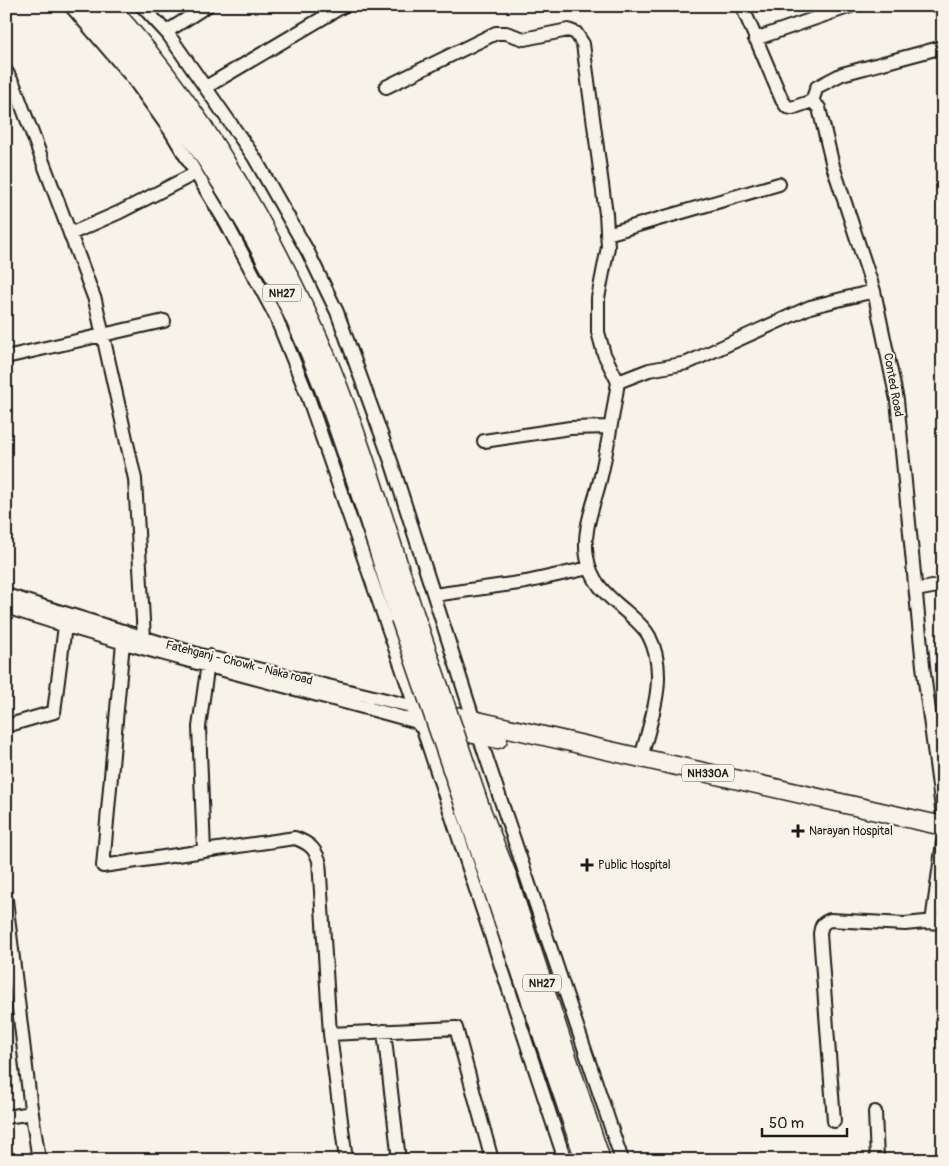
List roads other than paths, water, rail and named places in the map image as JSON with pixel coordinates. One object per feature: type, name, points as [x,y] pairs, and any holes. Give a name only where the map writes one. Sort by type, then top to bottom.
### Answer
[{"type":"highway","name":"NH27","points":[[89,6],[120,41],[177,115],[224,184],[294,318],[325,391],[407,616],[473,809],[585,1160]]},
{"type":"highway","name":"NH27","points":[[109,6],[172,81],[210,134],[244,190],[300,298],[330,366],[364,460],[407,616]]},
{"type":"highway","name":"Fatehganj - Chowk - Naka road","points":[[415,707],[476,728]]},
{"type":"highway","name":"NH330A","points":[[421,723],[476,728],[641,758],[943,826]]},
{"type":"highway","name":"NH330A","points":[[476,728],[943,836]]},
{"type":"highway","name":"NH27","points":[[473,809],[507,875],[601,1160]]},
{"type":"street","points":[[71,6],[132,77],[170,130],[226,223],[279,323],[307,394],[421,723],[565,1160]]},
{"type":"street","points":[[142,6],[166,32],[254,157],[308,252],[337,312],[392,464],[476,728],[622,1160]]},
{"type":"street","points":[[166,32],[207,6]]},
{"type":"street","points":[[206,87],[343,6]]},
{"type":"street","points":[[742,6],[755,39],[787,107],[792,108],[812,101],[817,87],[842,74],[943,46]]},
{"type":"street","points":[[755,39],[851,6]]},
{"type":"street","points":[[386,87],[496,33],[506,33],[524,39],[568,30],[576,33],[583,44],[608,234],[608,247],[598,298],[598,332],[604,354],[618,382],[602,473],[586,531],[586,550],[590,568],[600,588],[643,628],[649,637],[657,659],[658,688],[641,758]]},
{"type":"street","points":[[6,71],[14,86],[94,300],[135,479],[144,638]]},
{"type":"street","name":"Conted Road","points":[[812,101],[818,108],[833,166],[874,291],[897,400],[923,666],[943,816]]},
{"type":"street","points":[[70,234],[120,212],[196,173]]},
{"type":"street","points":[[608,234],[779,184]]},
{"type":"street","points":[[618,382],[649,370],[687,363],[810,307],[874,291]]},
{"type":"street","points":[[6,357],[164,321]]},
{"type":"street","points":[[484,441],[570,428],[610,426]]},
{"type":"street","points":[[434,595],[526,582],[590,568]]},
{"type":"street","points":[[916,590],[943,585]]},
{"type":"street","points":[[6,595],[66,620]]},
{"type":"street","points":[[6,608],[66,620],[421,723]]},
{"type":"street","points":[[6,726],[54,712],[66,620]]},
{"type":"street","points":[[124,637],[103,866],[296,838],[307,842],[315,850],[319,860],[330,1034],[346,1160]]},
{"type":"street","name":"Fatehganj - Chowk - Naka road","points":[[124,637],[144,638],[208,661],[415,707]]},
{"type":"street","points":[[204,851],[199,727],[208,661]]},
{"type":"street","points":[[834,1121],[820,934],[821,926],[830,920],[905,924],[938,922],[943,842]]},
{"type":"street","points":[[7,908],[39,1160]]},
{"type":"street","points":[[330,1034],[456,1028],[492,1160]]},
{"type":"street","points":[[384,1031],[400,1160]]},
{"type":"street","points":[[875,1112],[877,1160]]},
{"type":"street","points":[[6,1117],[32,1113]]},
{"type":"place","name":"Narayan Hospital","points":[[798,831]]},
{"type":"place","name":"Public Hospital","points":[[587,865]]}]
